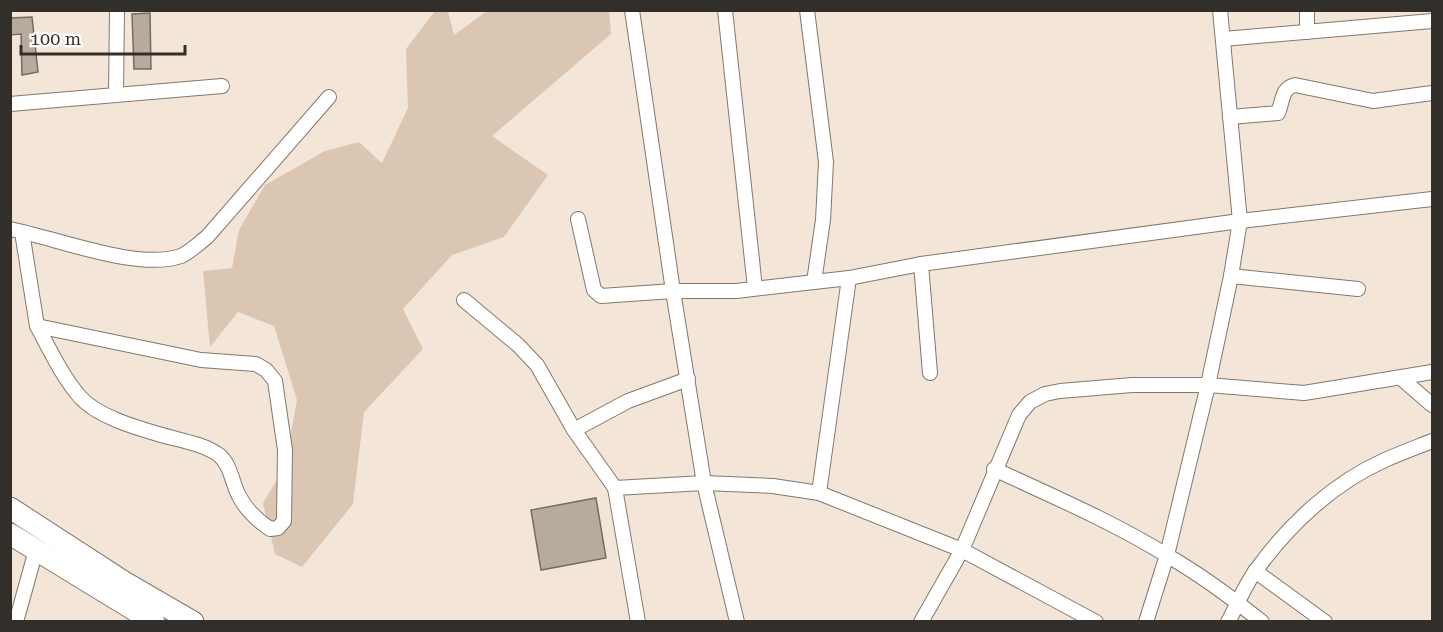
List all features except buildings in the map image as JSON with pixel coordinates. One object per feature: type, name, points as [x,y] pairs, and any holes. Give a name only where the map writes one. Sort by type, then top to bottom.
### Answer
[{"type":"main road","points":[[10,508],[124,582],[193,621]]},
{"type":"main road","points":[[10,534],[154,621]]},
{"type":"street","points":[[116,94],[117,10]]},
{"type":"street","points":[[632,10],[704,483],[737,621]]},
{"type":"street","points":[[725,10],[754,288]]},
{"type":"street","points":[[807,10],[826,162],[823,220],[814,282]]},
{"type":"street","points":[[1146,621],[1167,555],[1208,385],[1240,221],[1220,10]]},
{"type":"street","points":[[1307,10],[1307,32]]},
{"type":"street","points":[[1223,39],[1432,21]]},
{"type":"street","points":[[1230,117],[1278,113],[1284,90],[1294,85],[1373,101],[1432,93]]},
{"type":"street","points":[[10,104],[222,86]]},
{"type":"street","points":[[37,326],[201,360],[256,364],[266,370],[275,381],[285,450],[284,521],[278,528],[270,529],[253,517],[239,496],[221,457],[206,447],[135,427],[99,410],[81,398],[56,362],[37,326],[16,230],[123,257],[168,259],[183,255],[207,237],[329,97]]},
{"type":"street","points":[[578,219],[594,290],[601,296],[673,291],[736,291],[849,278],[921,264],[1240,221],[1432,199]]},
{"type":"street","points":[[921,264],[930,373]]},
{"type":"street","points":[[1231,276],[1358,289]]},
{"type":"street","points":[[819,493],[849,278]]},
{"type":"street","points":[[464,300],[518,345],[537,365],[574,430],[615,488],[638,621]]},
{"type":"street","points":[[921,621],[962,550],[1018,415],[1030,402],[1045,394],[1113,386],[1208,385],[1304,393],[1402,379],[1432,372]]},
{"type":"street","points":[[574,430],[628,401],[688,379]]},
{"type":"street","points":[[1402,379],[1432,405]]},
{"type":"street","points":[[1228,621],[1255,571],[1287,531],[1328,496],[1358,475],[1384,460],[1432,441]]},
{"type":"street","points":[[994,469],[1077,508],[1167,555],[1263,621]]},
{"type":"street","points":[[615,488],[704,483],[773,486],[819,493],[962,550],[1096,621]]},
{"type":"street","points":[[16,621],[36,550]]},
{"type":"street","points":[[1255,571],[1325,621]]},
{"type":"shaded area","points":[[435,11],[448,11],[454,35],[487,11],[609,11],[611,34],[492,136],[548,175],[504,237],[452,255],[403,309],[423,349],[364,412],[353,504],[302,567],[275,554],[263,503],[285,466],[297,400],[274,326],[238,312],[210,347],[203,271],[232,268],[239,230],[265,185],[325,151],[359,142],[382,163],[408,108],[406,49]]}]
